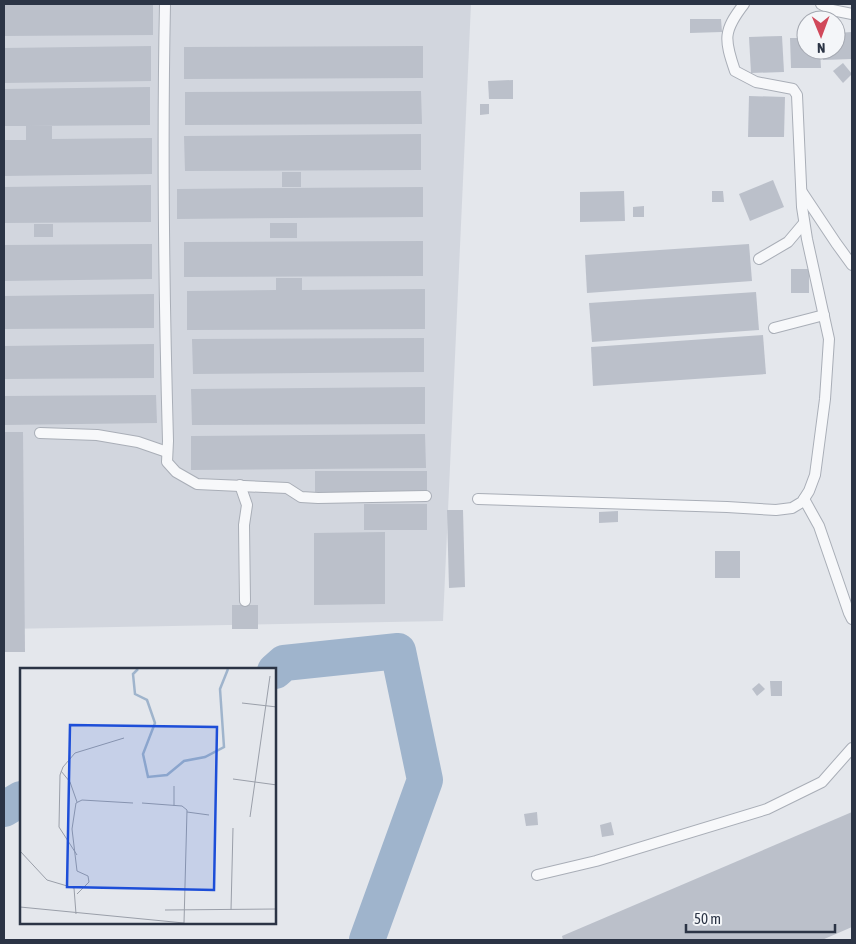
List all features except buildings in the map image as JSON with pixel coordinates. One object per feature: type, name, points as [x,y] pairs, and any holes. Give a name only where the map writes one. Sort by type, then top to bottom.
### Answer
[{"type":"lane","points":[[165,4],[162,111],[167,462],[176,472],[197,484],[286,488],[301,497],[426,496]]},
{"type":"lane","points":[[478,499],[776,510],[792,508],[804,499],[810,491],[815,476],[825,399],[829,339],[804,223],[798,95],[796,91],[786,87],[756,82],[735,71],[729,53],[727,37],[731,21],[744,4]]},
{"type":"lane","points":[[821,4],[832,10],[852,14]]},
{"type":"lane","points":[[802,192],[852,265]]},
{"type":"lane","points":[[759,259],[788,242],[804,223]]},
{"type":"lane","points":[[774,328],[824,315]]},
{"type":"lane","points":[[40,433],[97,435],[138,442],[167,452]]},
{"type":"lane","points":[[240,485],[247,505],[244,525],[245,601]]},
{"type":"lane","points":[[804,499],[819,526],[852,619]]},
{"type":"lane","points":[[537,875],[596,861],[768,809],[822,782],[852,748]]},
{"type":"shaded area","points":[[4,4],[471,4],[443,621],[4,629]]},
{"type":"waterway","points":[[276,670],[284,663],[398,651],[425,780],[367,940]]},
{"type":"waterway","points":[[4,809],[20,800]]}]
